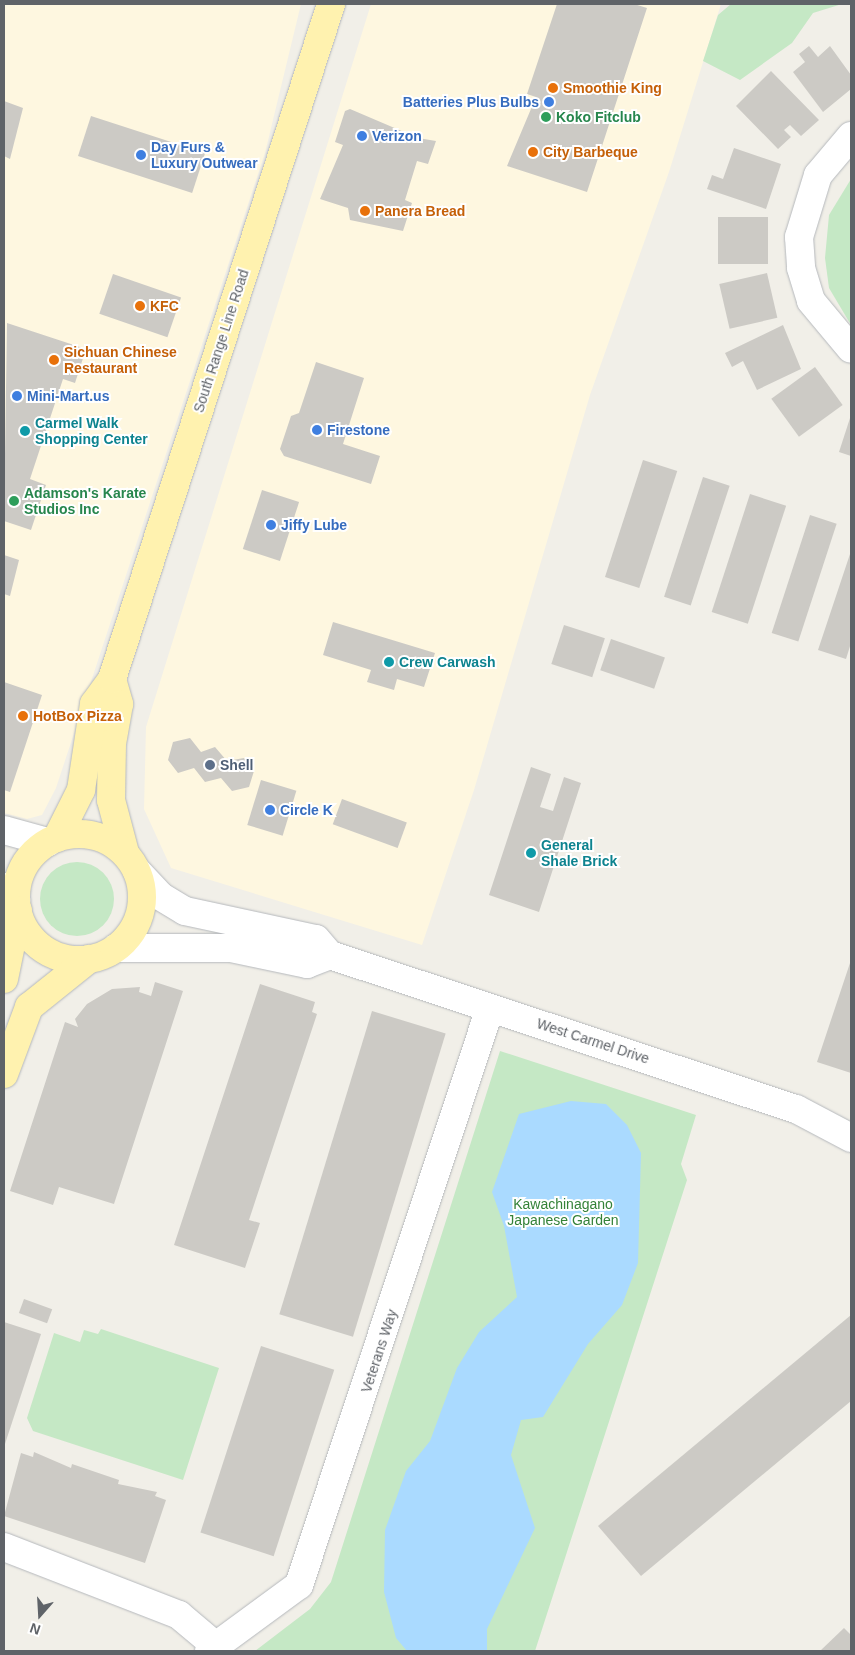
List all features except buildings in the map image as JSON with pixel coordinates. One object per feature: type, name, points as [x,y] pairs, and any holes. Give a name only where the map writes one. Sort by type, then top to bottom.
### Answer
[{"type":"main road","name":"South Range Line Road","points":[[52,840],[81,790],[94,704],[112,679],[331,4]]},
{"type":"main road","points":[[4,1074],[29,1007],[88,959],[116,948],[131,933],[140,913],[142,892],[111,800],[112,743],[119,704],[112,679]]},
{"type":"main road","points":[[4,979],[13,899],[24,867],[52,840],[93,836],[131,862]]},
{"type":"main road","points":[[13,899],[36,942],[52,954],[88,959]]},
{"type":"street","points":[[851,136],[818,175],[800,237],[801,268],[811,301],[851,349]]},
{"type":"street","points":[[4,830],[52,840]]},
{"type":"street","name":"West Carmel Drive","points":[[131,862],[160,896],[185,911],[316,939],[330,955],[796,1109],[851,1138]]},
{"type":"street","points":[[116,948],[231,948],[307,964],[330,955]]},
{"type":"street","name":"Veterans Way","points":[[213,1649],[299,1585],[306,1569],[490,1008]]},
{"type":"street","points":[[8,1552],[100,1582],[179,1616],[213,1649]]},
{"type":"shaded area","points":[[4,4],[301,4],[265,153],[56,788],[42,815],[27,819],[4,813]]},
{"type":"shaded area","points":[[371,4],[721,4],[669,172],[590,395],[474,790],[422,945],[171,868],[144,809],[146,727]]},
{"type":"green space","points":[[731,4],[842,4],[813,13],[792,43],[740,80],[703,61],[718,15]]},
{"type":"green space","points":[[851,179],[851,325],[829,288],[825,258],[829,215]]},
{"type":"green space","points":[[77,862],[98,868],[108,878],[114,899],[108,920],[98,930],[77,936],[56,930],[46,920],[40,899],[46,878],[56,868]]},
{"type":"green space","name":"Kawachinagano Japanese Garden","points":[[500,1051],[696,1115],[681,1164],[687,1180],[535,1651],[255,1651],[310,1609],[331,1582]]},
{"type":"green space","points":[[101,1329],[219,1368],[183,1480],[33,1431],[27,1418],[54,1333],[80,1342],[84,1330],[98,1334]]},
{"type":"water","points":[[571,1101],[606,1104],[627,1125],[641,1153],[638,1263],[622,1305],[588,1344],[543,1417],[521,1420],[511,1455],[535,1528],[487,1629],[487,1651],[407,1651],[396,1638],[384,1592],[385,1530],[406,1471],[430,1441],[457,1368],[479,1332],[517,1297],[504,1226],[492,1192],[519,1114]]},
{"type":"place","name":"Smoothie King","points":[[553,88]]},
{"type":"place","name":"Batteries Plus Bulbs","points":[[549,102]]},
{"type":"place","name":"Koko Fitclub","points":[[546,117]]},
{"type":"place","name":"Verizon","points":[[362,136]]},
{"type":"place","name":"City Barbeque","points":[[533,152]]},
{"type":"place","name":"Day Furs & Luxury Outwear","points":[[141,155]]},
{"type":"place","name":"Panera Bread","points":[[365,211]]},
{"type":"place","name":"KFC","points":[[140,306]]},
{"type":"place","name":"Sichuan Chinese Restaurant","points":[[54,360]]},
{"type":"place","name":"Mini-Mart.us","points":[[17,396]]},
{"type":"place","name":"Firestone","points":[[317,430]]},
{"type":"place","name":"Carmel Walk Shopping Center","points":[[25,431]]},
{"type":"place","name":"Adamson's Karate Studios Inc","points":[[14,501]]},
{"type":"place","name":"Jiffy Lube","points":[[271,525]]},
{"type":"place","name":"Crew Carwash","points":[[389,662]]},
{"type":"place","name":"HotBox Pizza","points":[[23,716]]},
{"type":"place","name":"Shell","points":[[210,765]]},
{"type":"place","name":"Circle K","points":[[270,810]]},
{"type":"place","name":"General Shale Brick","points":[[531,853]]}]
